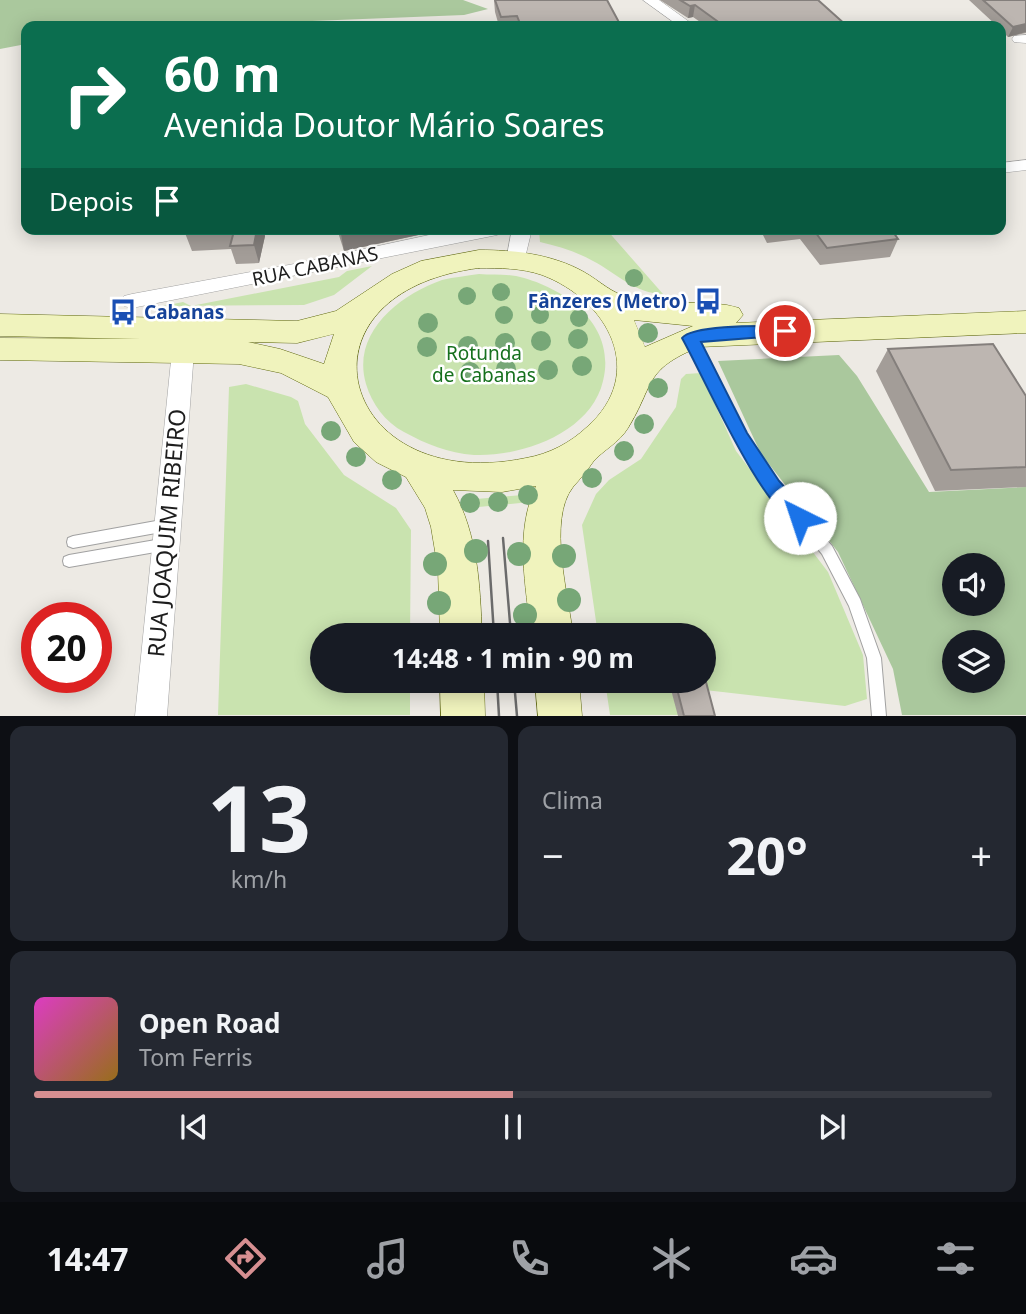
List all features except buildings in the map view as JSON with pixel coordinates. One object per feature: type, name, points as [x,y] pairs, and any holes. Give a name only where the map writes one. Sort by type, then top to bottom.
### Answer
[{"type":"main road","points":[[0,325],[297,332],[352,316],[391,287],[438,266],[489,259],[516,261],[565,275],[606,301],[628,310],[675,317],[1026,304]]},
{"type":"main road","points":[[551,623],[542,533],[545,503],[554,484],[586,448],[609,428],[625,406],[632,383],[634,361],[630,339],[620,319],[606,301]]},
{"type":"main road","points":[[372,302],[355,321],[344,342],[339,366],[341,389],[350,413],[366,435],[390,454],[419,468],[453,477],[501,478],[524,475],[558,464],[586,448]]},
{"type":"main road","points":[[632,383],[642,367],[657,354],[690,338],[717,334],[1026,322]]},
{"type":"main road","points":[[0,349],[268,355],[294,362],[341,389]]},
{"type":"main road","points":[[419,468],[433,485],[453,530],[460,570],[461,623]]},
{"type":"main road","points":[[462,693],[463,716]]},
{"type":"main road","points":[[558,693],[560,716]]},
{"type":"street","points":[[650,0],[681,21]]},
{"type":"street","points":[[1006,167],[1026,165]]},
{"type":"street","name":"RUA CABANAS","points":[[132,302],[460,235]]},
{"type":"street","points":[[516,261],[521,235]]},
{"type":"street","name":"RUA JOAQUIM RIBEIRO","points":[[151,716],[183,351]]},
{"type":"lane","points":[[690,338],[707,366],[741,437],[772,486],[827,550],[850,593],[874,658],[879,716]]},
{"type":"lane","points":[[73,542],[167,535]]},
{"type":"lane","points":[[69,561],[167,535]]},
{"type":"green space","points":[[0,0],[463,0],[488,9],[464,15],[312,21],[21,21],[21,45],[0,49]]},
{"type":"green space","points":[[539,235],[611,235],[663,294],[644,291],[587,258],[540,242]]},
{"type":"green space","points":[[372,266],[334,295],[304,305],[192,306],[339,277],[347,271]]},
{"type":"green space","name":"Rotunda de Cabanas","points":[[479,274],[516,276],[534,281],[569,299],[595,326],[605,361],[603,381],[596,399],[584,415],[569,428],[532,446],[493,455],[446,450],[404,432],[380,412],[366,384],[363,366],[372,333],[382,318],[395,306],[410,295],[442,280]]},
{"type":"green space","points":[[183,302],[191,306],[163,306]]},
{"type":"green space","points":[[839,355],[857,376],[929,492],[1026,487],[1026,715],[902,715],[893,669],[838,552],[761,454],[718,361]]},
{"type":"green space","points":[[701,373],[736,451],[828,572],[863,655],[867,699],[845,706],[716,691],[716,623],[596,623],[582,525],[596,494],[609,480],[641,459],[676,407],[681,379],[686,374]]},
{"type":"green space","points":[[246,384],[298,401],[305,424],[344,475],[396,508],[411,530],[410,623],[310,623],[310,693],[410,693],[410,715],[218,715],[229,387]]},
{"type":"green space","points":[[534,494],[530,502],[468,508],[465,500]]},
{"type":"green space","points":[[607,693],[672,693],[679,715],[610,715]]},
{"type":"tram line","points":[[503,538],[510,623]]},
{"type":"tram line","points":[[488,541],[493,623]]},
{"type":"tram line","points":[[498,693],[499,716]]},
{"type":"tram line","points":[[515,693],[517,716]]},
{"type":"place","name":"Fânzeres (Metro)","points":[[708,301]]},
{"type":"place","name":"Cabanas","points":[[123,312]]},
{"type":"route","points":[[785,331],[690,338],[707,366],[741,437],[772,486],[800,518]]}]
